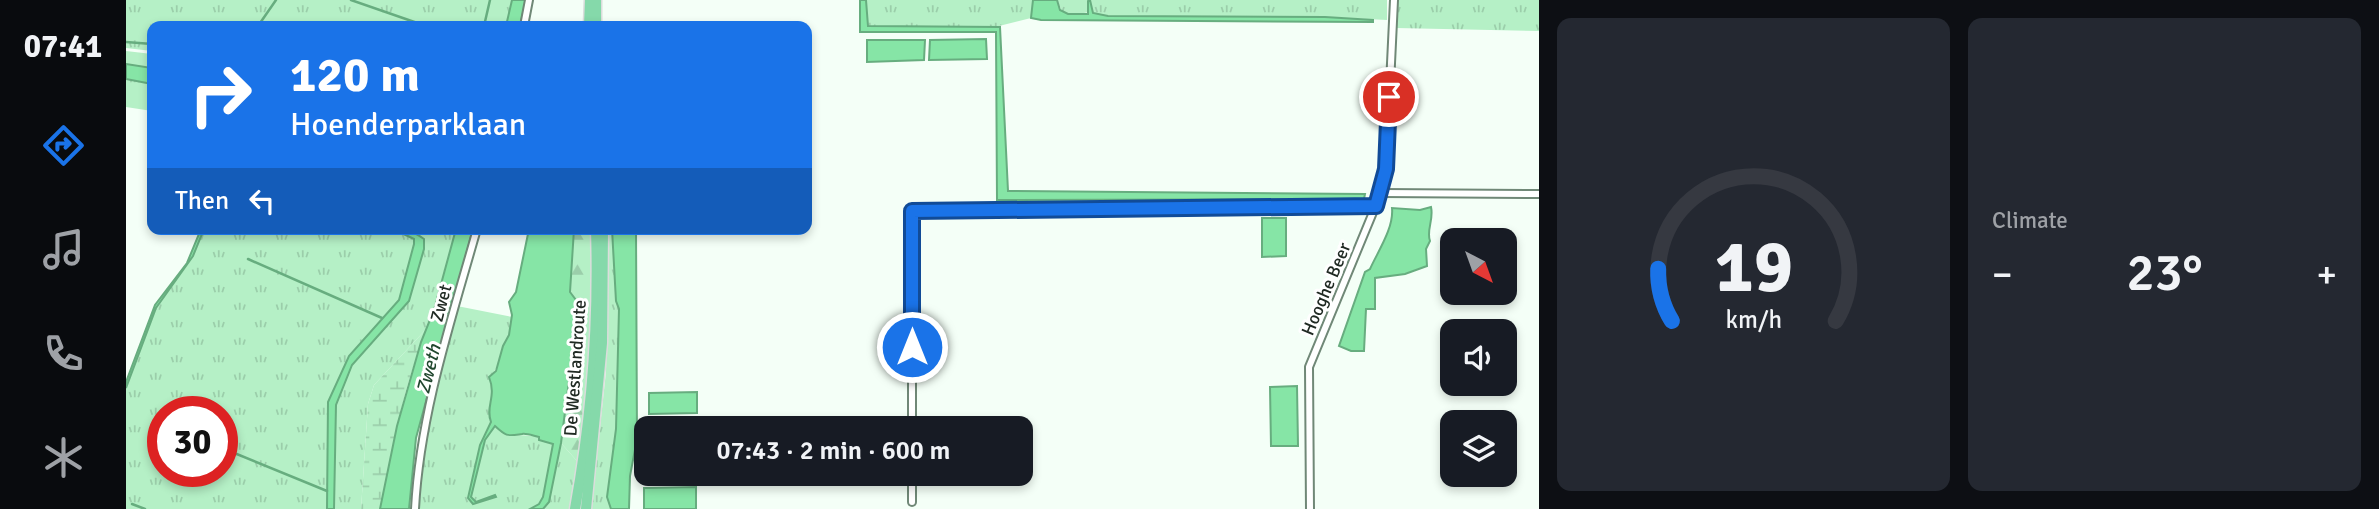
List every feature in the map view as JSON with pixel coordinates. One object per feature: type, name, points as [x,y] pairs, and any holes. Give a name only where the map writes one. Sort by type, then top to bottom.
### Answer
[{"type":"main road","points":[[589,21],[590,0]]},
{"type":"main road","points":[[596,0],[596,21]]},
{"type":"main road","name":"De Westlandroute","points":[[575,509],[594,367],[597,318],[596,235]]},
{"type":"main road","name":"De Westlandroute","points":[[586,509],[603,343],[603,235]]},
{"type":"street","points":[[525,21],[529,0]]},
{"type":"street","name":"Hooghe Beer","points":[[1310,509],[1309,367],[1381,193],[1386,169],[1394,0]]},
{"type":"street","points":[[1381,193],[1539,194]]},
{"type":"street","points":[[912,416],[912,211],[1376,206]]},
{"type":"street","name":"Zwet","points":[[415,509],[420,445],[452,315],[475,235]]},
{"type":"street","points":[[912,486],[912,502]]},
{"type":"green space","points":[[126,0],[512,0],[507,21],[147,21],[147,50],[126,48]]},
{"type":"green space","points":[[866,0],[1033,0],[1031,18],[999,26],[867,26]]},
{"type":"green space","points":[[1057,0],[1089,0],[1089,12],[1063,13]]},
{"type":"green space","points":[[1090,0],[1387,0],[1387,20],[1325,17],[1108,16],[1093,13]]},
{"type":"green space","points":[[1397,0],[1539,0],[1539,31],[1396,28]]},
{"type":"green space","points":[[126,51],[147,53],[147,67],[126,64]]},
{"type":"green space","points":[[126,79],[147,83],[147,110],[126,107]]},
{"type":"green space","points":[[202,235],[406,235],[415,239],[399,300],[349,356],[328,402],[327,509],[126,509],[126,388],[156,308],[193,256]]},
{"type":"green space","points":[[417,235],[454,235],[429,326],[374,385],[368,404],[361,509],[334,509],[336,405],[352,365],[409,301],[424,249],[424,239]]},
{"type":"green space","points":[[574,235],[591,235],[590,345],[577,461],[561,443],[579,304],[570,292]]},
{"type":"green space","points":[[606,235],[612,235],[616,301],[619,308],[616,429],[607,497],[611,509],[591,509],[606,372]]},
{"type":"green space","points":[[457,306],[512,317],[499,364],[489,379],[494,391],[489,419],[501,431],[512,435],[540,437],[540,440],[561,443],[577,461],[569,509],[417,509],[422,450]]},
{"type":"green space","points":[[429,326],[405,393],[380,509],[361,509],[368,404],[374,385]]},
{"type":"water","points":[[512,0],[526,0],[521,21],[507,21]]},
{"type":"water","points":[[860,0],[866,0],[868,26],[1000,27],[1008,191],[1365,194],[1364,199],[997,200],[996,32],[860,32]]},
{"type":"water","points":[[1033,0],[1057,0],[1060,10],[1068,14],[1088,14],[1090,0],[1093,13],[1108,16],[1325,17],[1373,22],[1041,20],[1031,18]]},
{"type":"water","points":[[986,39],[987,59],[929,60],[930,40]]},
{"type":"water","points":[[867,40],[925,40],[924,60],[867,62]]},
{"type":"water","points":[[126,64],[147,67],[147,83],[126,79]]},
{"type":"water","points":[[1431,207],[1430,241],[1426,249],[1427,266],[1405,274],[1375,278],[1375,309],[1366,309],[1364,351],[1351,351],[1339,346],[1365,272],[1370,269],[1388,231],[1392,208],[1420,210]]},
{"type":"water","points":[[1262,218],[1286,218],[1286,256],[1262,257]]},
{"type":"water","points":[[199,235],[202,235],[193,256],[156,308],[126,388],[155,305],[187,263]]},
{"type":"water","points":[[406,235],[418,235],[424,239],[424,249],[409,301],[352,365],[336,405],[334,509],[327,509],[328,402],[349,356],[399,300],[414,239]]},
{"type":"water","name":"Zweth","points":[[454,235],[471,235],[416,438],[409,509],[380,509],[397,426],[421,342],[434,310]]},
{"type":"water","points":[[528,235],[574,235],[570,292],[579,304],[561,443],[549,502],[543,509],[530,509],[539,504],[543,497],[553,444],[528,434],[507,435],[495,426],[485,440],[471,497],[476,502],[495,495],[496,497],[473,504],[468,498],[480,445],[491,422],[489,411],[492,390],[489,377],[496,371],[509,335],[512,315],[509,302],[516,292]]},
{"type":"water","points":[[612,235],[636,235],[637,416],[634,416],[629,509],[611,509],[607,497],[616,429],[619,309],[616,301]]},
{"type":"water","points":[[1297,386],[1298,446],[1271,446],[1270,387]]},
{"type":"water","points":[[697,392],[697,413],[649,414],[649,393]]},
{"type":"water","points":[[696,487],[696,509],[644,509],[644,488]]},
{"type":"waterway","points":[[261,21],[276,0]]},
{"type":"waterway","points":[[351,0],[412,21]]},
{"type":"waterway","points":[[485,21],[490,0]]},
{"type":"waterway","points":[[126,42],[147,44]]},
{"type":"waterway","points":[[248,259],[382,318]]},
{"type":"waterway","points":[[238,455],[327,491]]},
{"type":"waterway","points":[[132,504],[145,509]]},
{"type":"route","points":[[912,347],[912,211],[1376,206],[1386,169],[1389,97]]}]
